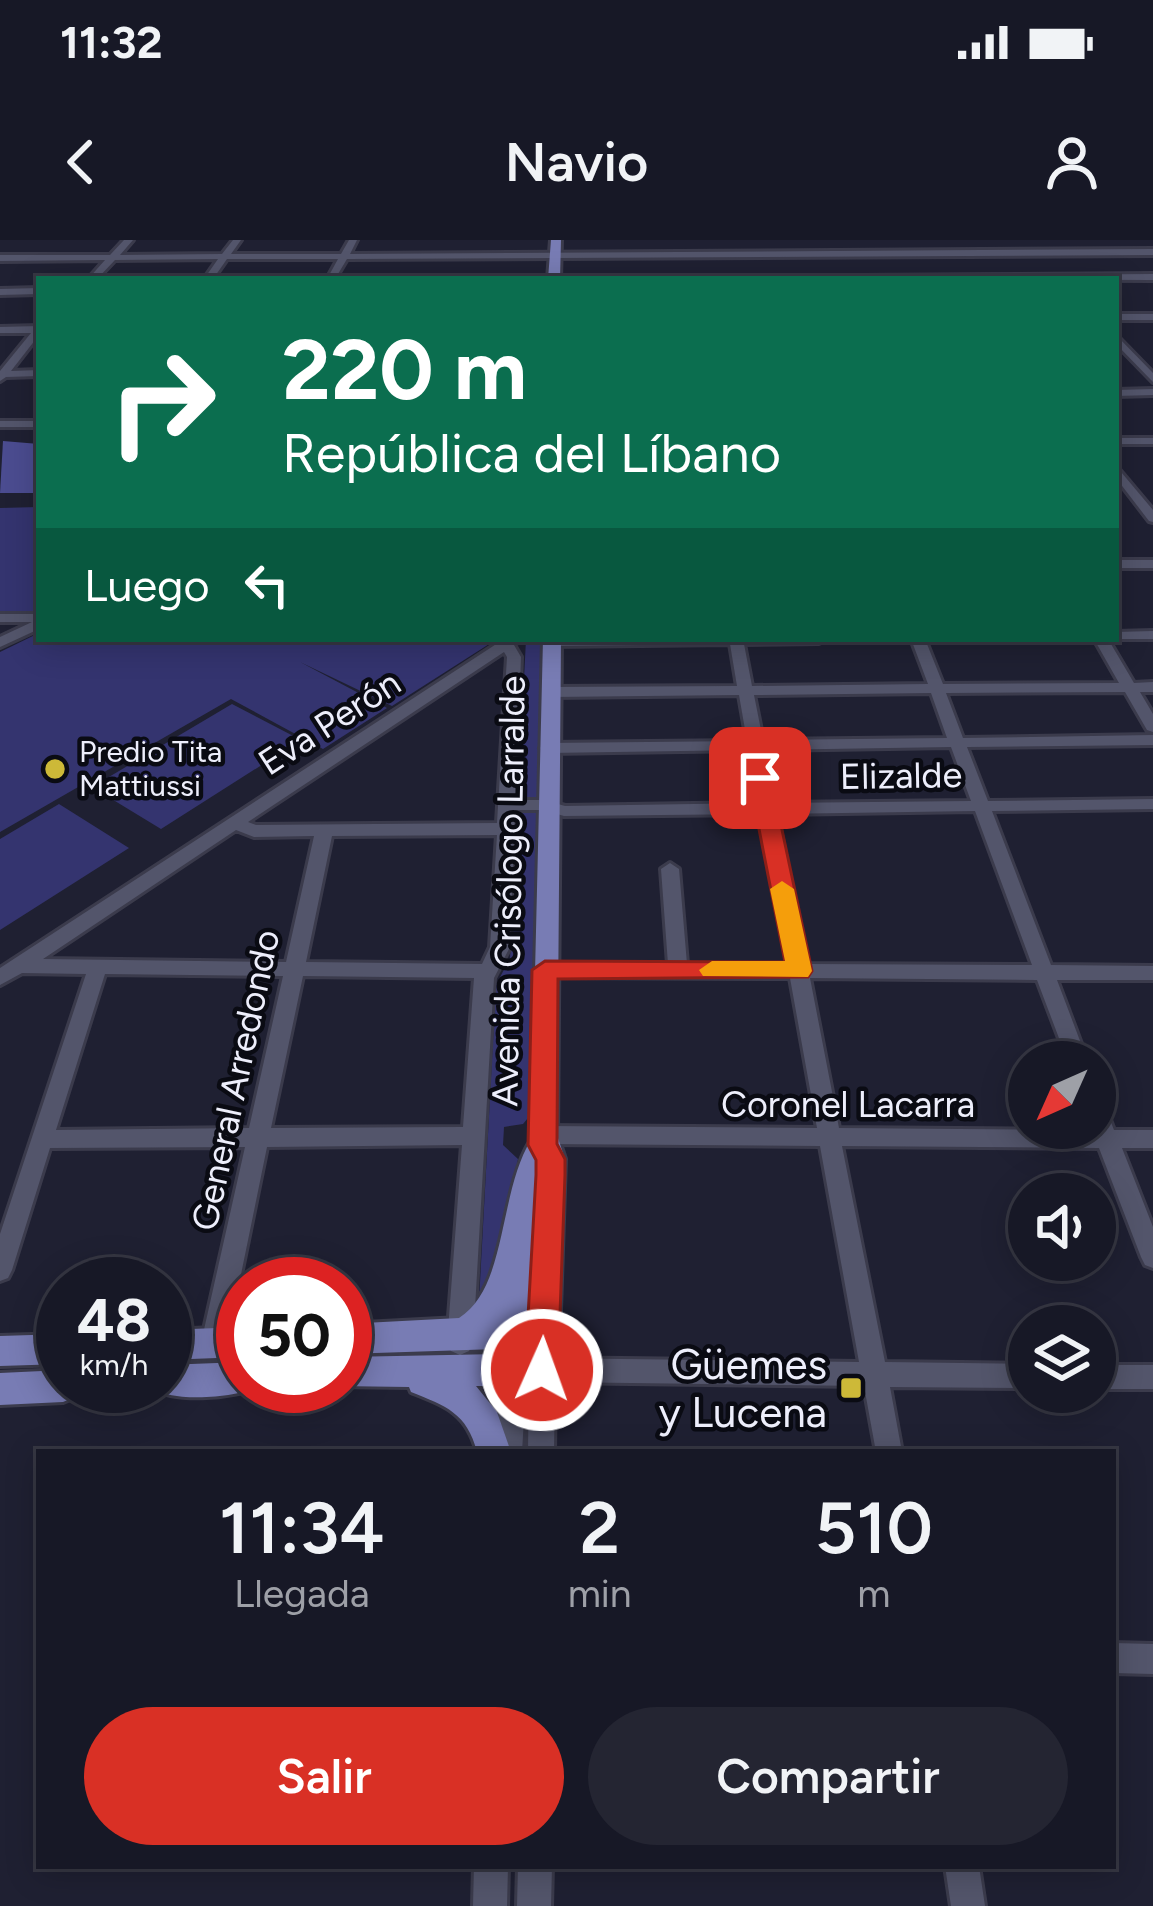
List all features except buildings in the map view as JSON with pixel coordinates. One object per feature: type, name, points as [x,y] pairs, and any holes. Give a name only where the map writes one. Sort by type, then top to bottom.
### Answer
[{"type":"main road","name":"Avenida Crisólogo Larralde","points":[[524,1358],[551,1175],[543,1140],[552,642]]},
{"type":"main road","name":"Avenida Crisólogo Larralde","points":[[524,1358],[523,1199],[529,1165],[543,1140]]},
{"type":"main road","points":[[372,1338],[458,1333],[474,1327],[495,1306],[511,1226],[523,1199]]},
{"type":"main road","points":[[458,1333],[524,1358]]},
{"type":"main road","points":[[0,1351],[36,1350]]},
{"type":"main road","points":[[372,1372],[465,1370],[524,1358]]},
{"type":"main road","points":[[372,1374],[445,1386],[471,1399],[485,1419],[493,1449]]},
{"type":"main road","points":[[0,1388],[36,1387]]},
{"type":"street","points":[[95,276],[129,240]]},
{"type":"street","points":[[210,276],[237,240]]},
{"type":"street","points":[[333,276],[353,240]]},
{"type":"street","points":[[453,267],[462,240]]},
{"type":"street","points":[[662,240],[664,254]]},
{"type":"street","points":[[766,240],[771,254]]},
{"type":"street","points":[[0,258],[459,254],[555,247],[664,254],[848,255],[897,240]]},
{"type":"street","points":[[945,240],[971,276]]},
{"type":"street","points":[[1031,240],[1062,276]]},
{"type":"street","points":[[1116,240],[1153,277]]},
{"type":"street","points":[[874,246],[955,254],[1153,253]]},
{"type":"street","points":[[874,246],[891,276]]},
{"type":"street","points":[[1119,277],[1153,277]]},
{"type":"street","points":[[0,292],[36,291]]},
{"type":"street","points":[[1119,317],[1153,317]]},
{"type":"street","points":[[0,330],[36,329]]},
{"type":"street","points":[[1,375],[36,333]]},
{"type":"street","points":[[1119,341],[1153,379]]},
{"type":"street","points":[[1119,358],[1153,358]]},
{"type":"street","points":[[1,375],[36,373]]},
{"type":"street","points":[[1119,393],[1153,392]]},
{"type":"street","points":[[0,424],[36,424]]},
{"type":"street","points":[[1119,441],[1153,441]]},
{"type":"street","points":[[1119,474],[1153,518]]},
{"type":"street","points":[[1119,498],[1153,498]]},
{"type":"street","points":[[1119,564],[1153,564]]},
{"type":"street","points":[[0,618],[36,621]]},
{"type":"street","points":[[0,643],[36,623]]},
{"type":"street","points":[[1119,636],[1153,635]]},
{"type":"street","points":[[465,1370],[458,1333],[487,970],[500,947],[514,657],[510,642]]},
{"type":"street","name":"Eva Perón","points":[[0,978],[510,642]]},
{"type":"street","points":[[737,642],[888,1449]]},
{"type":"street","points":[[920,642],[1070,1041]]},
{"type":"street","points":[[1103,642],[1153,728]]},
{"type":"street","points":[[551,692],[1153,687]]},
{"type":"street","points":[[548,748],[1153,740]]},
{"type":"street","name":"Elizalde","points":[[507,805],[564,812],[1153,804]]},
{"type":"street","points":[[234,823],[254,831],[506,829]]},
{"type":"street","name":"General Arredondo","points":[[240,1257],[255,1135],[324,831]]},
{"type":"street","points":[[670,868],[677,969]]},
{"type":"street","points":[[19,966],[487,970]]},
{"type":"street","points":[[0,1270],[98,966]]},
{"type":"street","points":[[545,970],[1153,973]]},
{"type":"street","points":[[44,1139],[473,1136]]},
{"type":"street","name":"Coronel Lacarra","points":[[543,1140],[1008,1139]]},
{"type":"street","name":"Coronel Lacarra","points":[[1116,1139],[1153,1139]]},
{"type":"street","points":[[1110,1149],[1153,1257]]},
{"type":"street","points":[[524,1358],[874,1375],[1008,1376]]},
{"type":"street","name":"Avenida Crisólogo Larralde","points":[[509,1449],[524,1358]]},
{"type":"street","name":"Avenida Crisólogo Larralde","points":[[524,1358],[540,1449]]},
{"type":"street","points":[[1116,1377],[1153,1377]]},
{"type":"street","points":[[1116,1658],[1153,1659]]},
{"type":"street","points":[[490,1906],[491,1869]]},
{"type":"street","points":[[534,1906],[535,1869]]},
{"type":"street","points":[[962,1869],[968,1906]]},
{"type":"shaded area","points":[[36,507],[36,611],[0,612],[0,508]]},
{"type":"shaded area","name":"Predio Tita Mattiussi","points":[[36,634],[36,642],[492,642],[392,706],[300,662],[387,708],[323,749],[231,699],[0,832],[0,652]]},
{"type":"shaded area","points":[[526,642],[543,642],[537,801],[518,801]]},
{"type":"shaded area","points":[[232,704],[301,740],[161,829],[92,787]]},
{"type":"shaded area","points":[[59,804],[129,848],[0,930],[0,839]]},
{"type":"shaded area","points":[[519,808],[538,811],[533,1112],[523,1124],[504,1127],[503,1145],[518,1159],[494,1292],[479,1301],[496,985],[510,958]]},
{"type":"slow traffic","points":[[712,970],[800,971],[782,889]]},
{"type":"place","name":"Predio Tita Mattiussi","points":[[55,769]]},
{"type":"place","name":"Güemes y Lucena","points":[[851,1388]]},
{"type":"route","points":[[542,1370],[551,1175],[551,1159],[543,1145],[545,970],[800,971],[760,778]]}]
